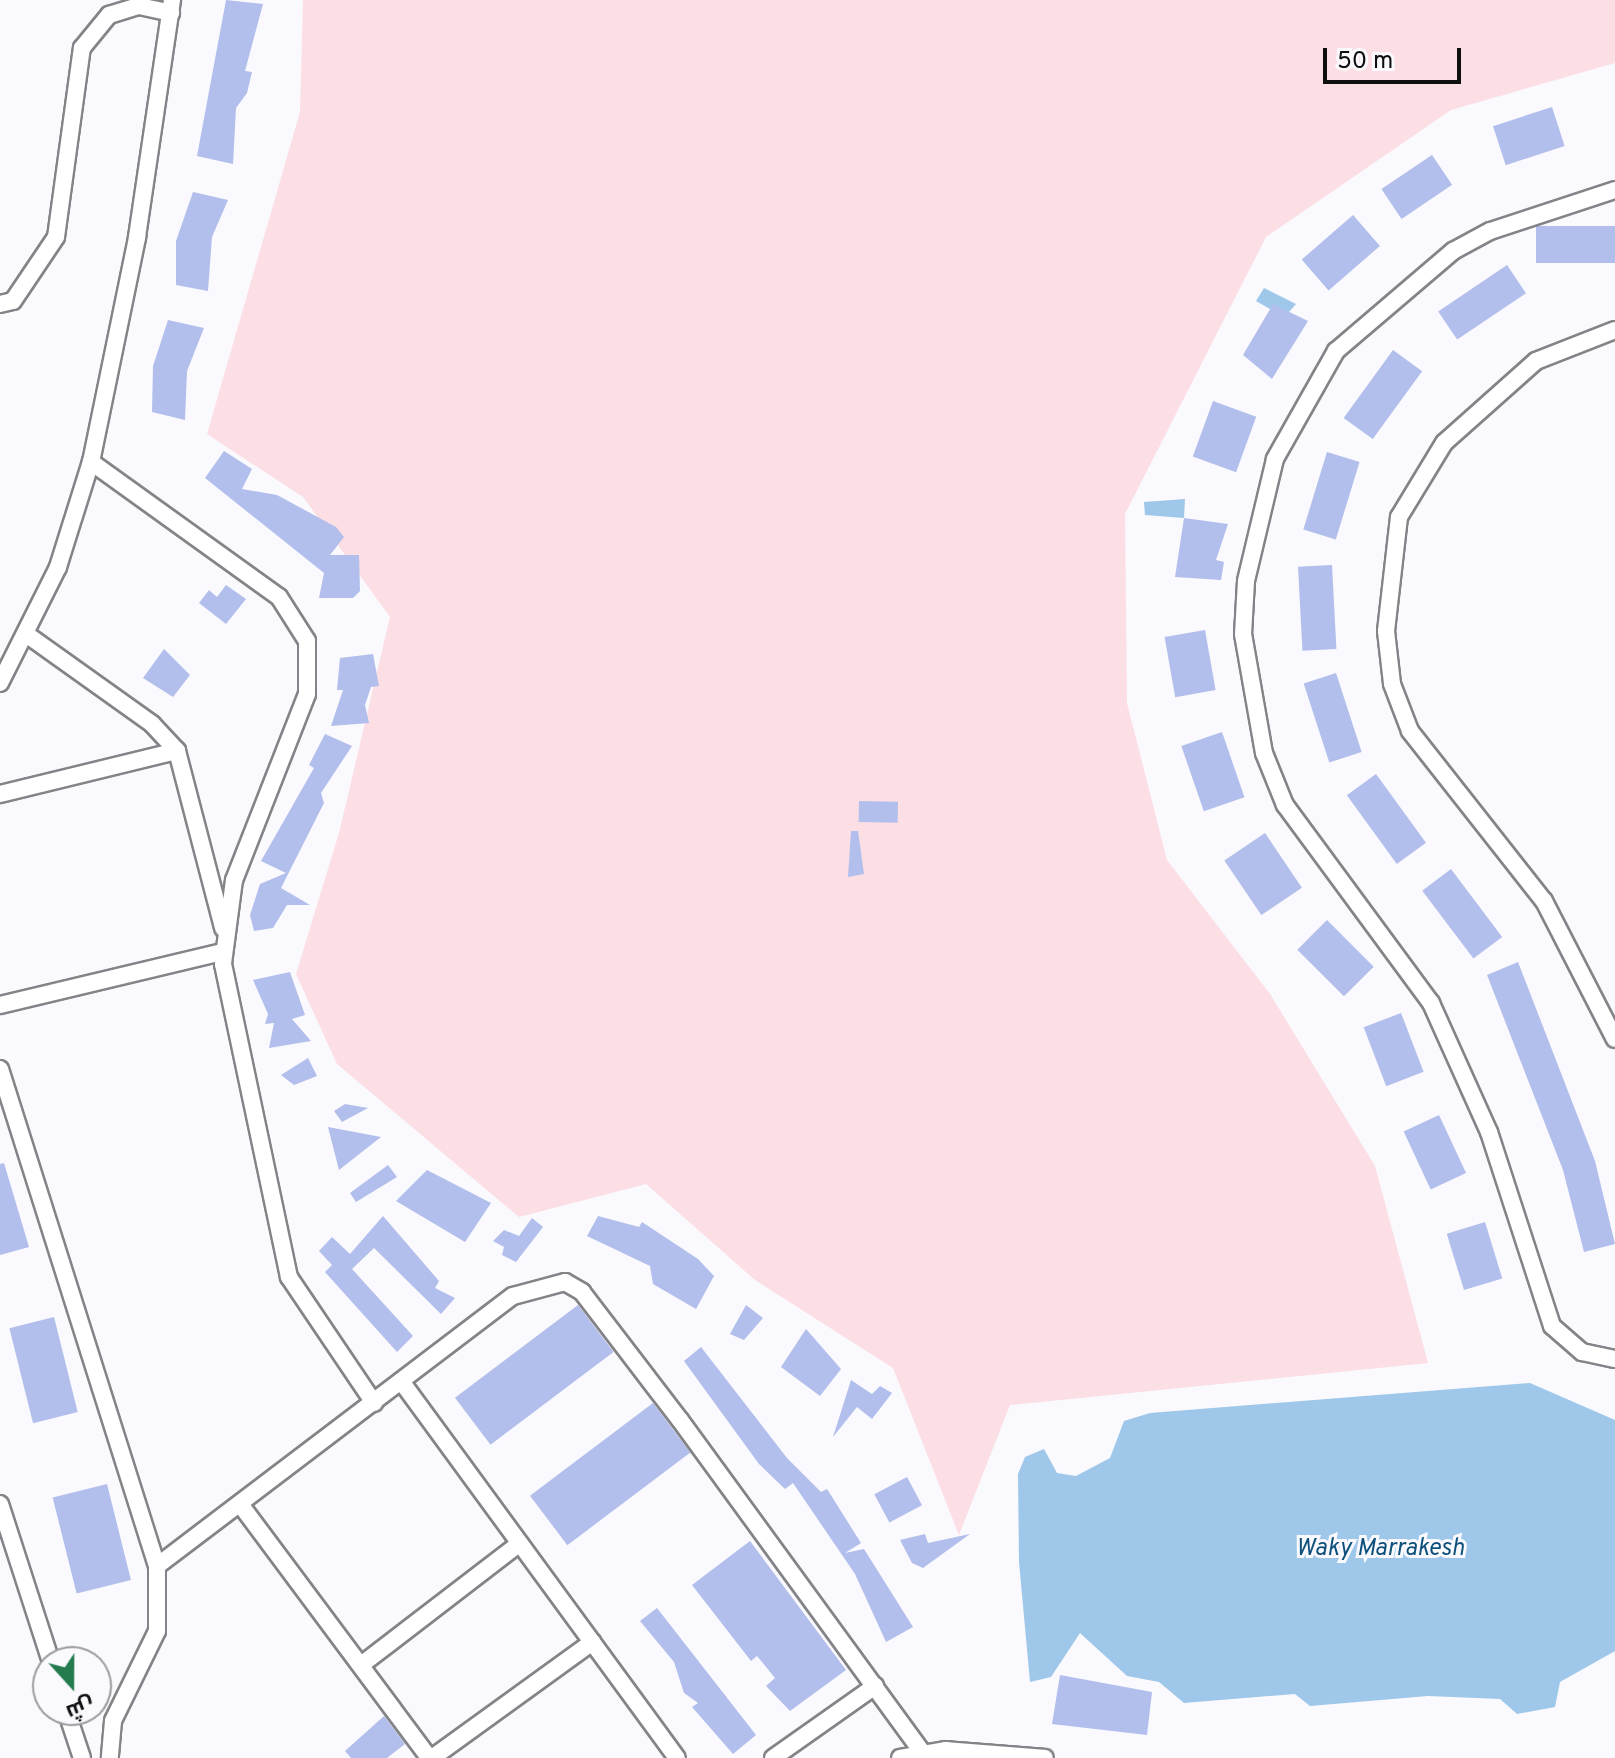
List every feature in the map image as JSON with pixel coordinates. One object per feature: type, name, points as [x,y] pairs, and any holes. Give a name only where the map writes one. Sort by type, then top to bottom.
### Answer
[{"type":"street","points":[[0,683],[58,567],[91,462],[137,237],[171,6],[139,6],[109,15],[82,48],[56,237],[7,302]]},
{"type":"street","points":[[1615,190],[1490,231],[1453,251],[1336,351],[1275,459],[1246,581],[1243,634],[1264,753],[1285,805],[1431,1003],[1489,1132],[1552,1326],[1582,1352],[1615,1359]]},
{"type":"street","points":[[1615,330],[1536,361],[1444,443],[1399,517],[1386,631],[1392,684],[1410,731],[1544,901],[1615,1039]]},
{"type":"street","points":[[91,462],[279,597],[307,641],[307,694],[243,850],[224,944]]},
{"type":"street","points":[[26,634],[152,724],[177,751],[224,944],[289,1277],[374,1403]]},
{"type":"street","points":[[0,794],[177,751]]},
{"type":"street","points":[[0,1005],[224,944]]},
{"type":"street","points":[[0,1069],[157,1566],[157,1631],[113,1721],[110,1758]]},
{"type":"street","points":[[157,1566],[524,1289],[556,1280],[573,1286],[921,1750]]},
{"type":"street","points":[[401,1381],[677,1758]]},
{"type":"street","points":[[0,1504],[46,1646]]},
{"type":"street","points":[[240,1504],[431,1758],[592,1642]]},
{"type":"street","points":[[361,1665],[520,1543]]},
{"type":"street","points":[[773,1758],[875,1686]]},
{"type":"street","points":[[71,1726],[82,1758]]},
{"type":"street","points":[[900,1758],[921,1750],[1045,1758]]},
{"type":"shaded area","points":[[303,0],[1615,0],[1615,63],[1451,110],[1266,237],[1125,514],[1127,703],[1167,860],[1270,994],[1375,1166],[1428,1363],[1010,1405],[959,1535],[893,1368],[755,1280],[646,1184],[519,1217],[337,1064],[296,974],[339,833],[390,617],[303,497],[207,434],[300,112]]},
{"type":"water","points":[[1264,288],[1296,304],[1289,312],[1270,309],[1256,301]]},
{"type":"water","points":[[1185,499],[1184,518],[1145,515],[1144,502]]},
{"type":"water","name":"Waky Marrakesh","points":[[1530,1383],[1615,1420],[1615,1651],[1560,1682],[1555,1707],[1517,1714],[1500,1699],[1428,1696],[1310,1706],[1295,1694],[1184,1703],[1159,1682],[1127,1676],[1080,1633],[1051,1677],[1030,1682],[1019,1562],[1018,1474],[1025,1457],[1044,1449],[1057,1473],[1076,1476],[1110,1458],[1124,1421],[1150,1413]]},
{"type":"building","points":[[226,0],[263,4],[245,71],[252,72],[247,93],[236,108],[233,164],[197,156]]},
{"type":"building","points":[[1552,107],[1565,146],[1506,165],[1493,126]]},
{"type":"building","points":[[1432,155],[1452,185],[1402,219],[1381,189]]},
{"type":"building","points":[[193,192],[228,200],[212,237],[208,291],[176,285],[176,241]]},
{"type":"building","points":[[1353,215],[1380,246],[1329,291],[1302,260]]},
{"type":"building","points":[[1536,226],[1615,226],[1615,263],[1536,263]]},
{"type":"building","points":[[1507,265],[1526,293],[1457,340],[1438,311]]},
{"type":"building","points":[[1273,304],[1308,321],[1272,379],[1243,355]]},
{"type":"building","points":[[168,320],[204,328],[187,371],[185,420],[152,412],[153,366]]},
{"type":"building","points":[[1393,350],[1422,371],[1373,439],[1344,418]]},
{"type":"building","points":[[1213,401],[1256,417],[1236,472],[1193,456]]},
{"type":"building","points":[[224,451],[252,469],[242,489],[277,495],[336,527],[344,537],[330,555],[359,555],[360,591],[353,598],[319,598],[324,573],[205,478]]},
{"type":"building","points":[[1327,452],[1360,462],[1336,539],[1303,529]]},
{"type":"building","points":[[1184,518],[1228,524],[1216,560],[1224,562],[1221,580],[1175,577]]},
{"type":"building","points":[[1332,565],[1336,649],[1302,651],[1298,567]]},
{"type":"building","points":[[226,585],[246,599],[226,624],[199,603],[209,590],[217,597]]},
{"type":"building","points":[[1205,630],[1216,690],[1175,697],[1165,637]]},
{"type":"building","points":[[164,649],[190,675],[173,697],[143,678]]},
{"type":"building","points":[[373,654],[379,686],[371,687],[365,705],[369,723],[331,726],[343,690],[337,690],[340,658]]},
{"type":"building","points":[[1336,673],[1362,752],[1329,762],[1304,684]]},
{"type":"building","points":[[1222,732],[1244,797],[1204,811],[1181,746]]},
{"type":"building","points":[[325,734],[352,746],[321,793],[324,803],[281,888],[310,905],[287,905],[273,928],[254,931],[250,915],[260,884],[286,873],[261,861],[314,768],[309,765]]},
{"type":"building","points":[[1376,774],[1426,843],[1397,864],[1347,795]]},
{"type":"building","points":[[859,801],[898,802],[898,823],[859,822]]},
{"type":"building","points":[[851,831],[858,831],[864,874],[848,877]]},
{"type":"building","points":[[1265,833],[1302,888],[1261,915],[1224,860]]},
{"type":"building","points":[[1451,869],[1502,937],[1473,959],[1422,891]]},
{"type":"building","points":[[1327,920],[1374,967],[1344,996],[1297,950]]},
{"type":"building","points":[[1518,962],[1595,1161],[1615,1244],[1584,1252],[1563,1170],[1487,975]]},
{"type":"building","points":[[290,972],[305,1015],[292,1019],[311,1041],[269,1048],[274,1023],[265,1024],[268,1014],[253,980]]},
{"type":"building","points":[[1401,1013],[1424,1072],[1386,1086],[1364,1027]]},
{"type":"building","points":[[308,1058],[317,1076],[294,1085],[281,1075]]},
{"type":"building","points":[[345,1104],[368,1108],[342,1122],[334,1111]]},
{"type":"building","points":[[1439,1115],[1466,1173],[1431,1189],[1404,1131]]},
{"type":"building","points":[[328,1127],[381,1137],[339,1170]]},
{"type":"building","points":[[4,1163],[29,1247],[0,1255],[0,1164]]},
{"type":"building","points":[[388,1165],[397,1177],[356,1202],[350,1193]]},
{"type":"building","points":[[427,1170],[491,1203],[465,1242],[396,1201]]},
{"type":"building","points":[[383,1216],[439,1281],[435,1288],[455,1298],[441,1314],[374,1248],[352,1269],[413,1336],[397,1352],[325,1272],[332,1265],[319,1251],[332,1237],[350,1254]]},
{"type":"building","points":[[598,1216],[639,1227],[642,1222],[698,1259],[714,1276],[696,1309],[653,1284],[650,1266],[587,1236]]},
{"type":"building","points":[[532,1218],[543,1227],[516,1262],[502,1255],[504,1247],[493,1241],[504,1230],[519,1236]]},
{"type":"building","points":[[1485,1222],[1502,1278],[1464,1290],[1447,1234]]},
{"type":"building","points":[[578,1305],[614,1352],[491,1445],[455,1398]]},
{"type":"building","points":[[746,1305],[763,1318],[744,1340],[730,1334]]},
{"type":"building","points":[[54,1317],[78,1412],[33,1423],[9,1328]]},
{"type":"building","points":[[806,1329],[841,1369],[820,1396],[781,1367]]},
{"type":"building","points":[[701,1347],[787,1458],[821,1492],[827,1489],[861,1543],[845,1553],[864,1549],[913,1627],[886,1642],[855,1574],[793,1483],[785,1489],[759,1464],[684,1361]]},
{"type":"building","points":[[851,1380],[872,1394],[880,1386],[892,1393],[872,1419],[857,1407],[833,1437]]},
{"type":"building","points":[[653,1403],[690,1453],[567,1545],[530,1496]]},
{"type":"building","points":[[907,1477],[922,1505],[889,1523],[874,1494]]},
{"type":"building","points":[[107,1484],[131,1580],[77,1594],[53,1498]]},
{"type":"building","points":[[925,1534],[928,1543],[970,1534],[923,1568],[912,1563],[900,1540]]},
{"type":"building","points":[[750,1541],[846,1670],[790,1711],[766,1686],[775,1678],[757,1656],[751,1661],[692,1585]]},
{"type":"building","points":[[657,1608],[756,1735],[733,1754],[692,1707],[698,1703],[684,1693],[674,1662],[640,1621]]},
{"type":"building","points":[[1060,1675],[1152,1692],[1147,1735],[1052,1724]]},
{"type":"building","points":[[384,1716],[405,1744],[387,1758],[351,1758],[345,1751]]}]
